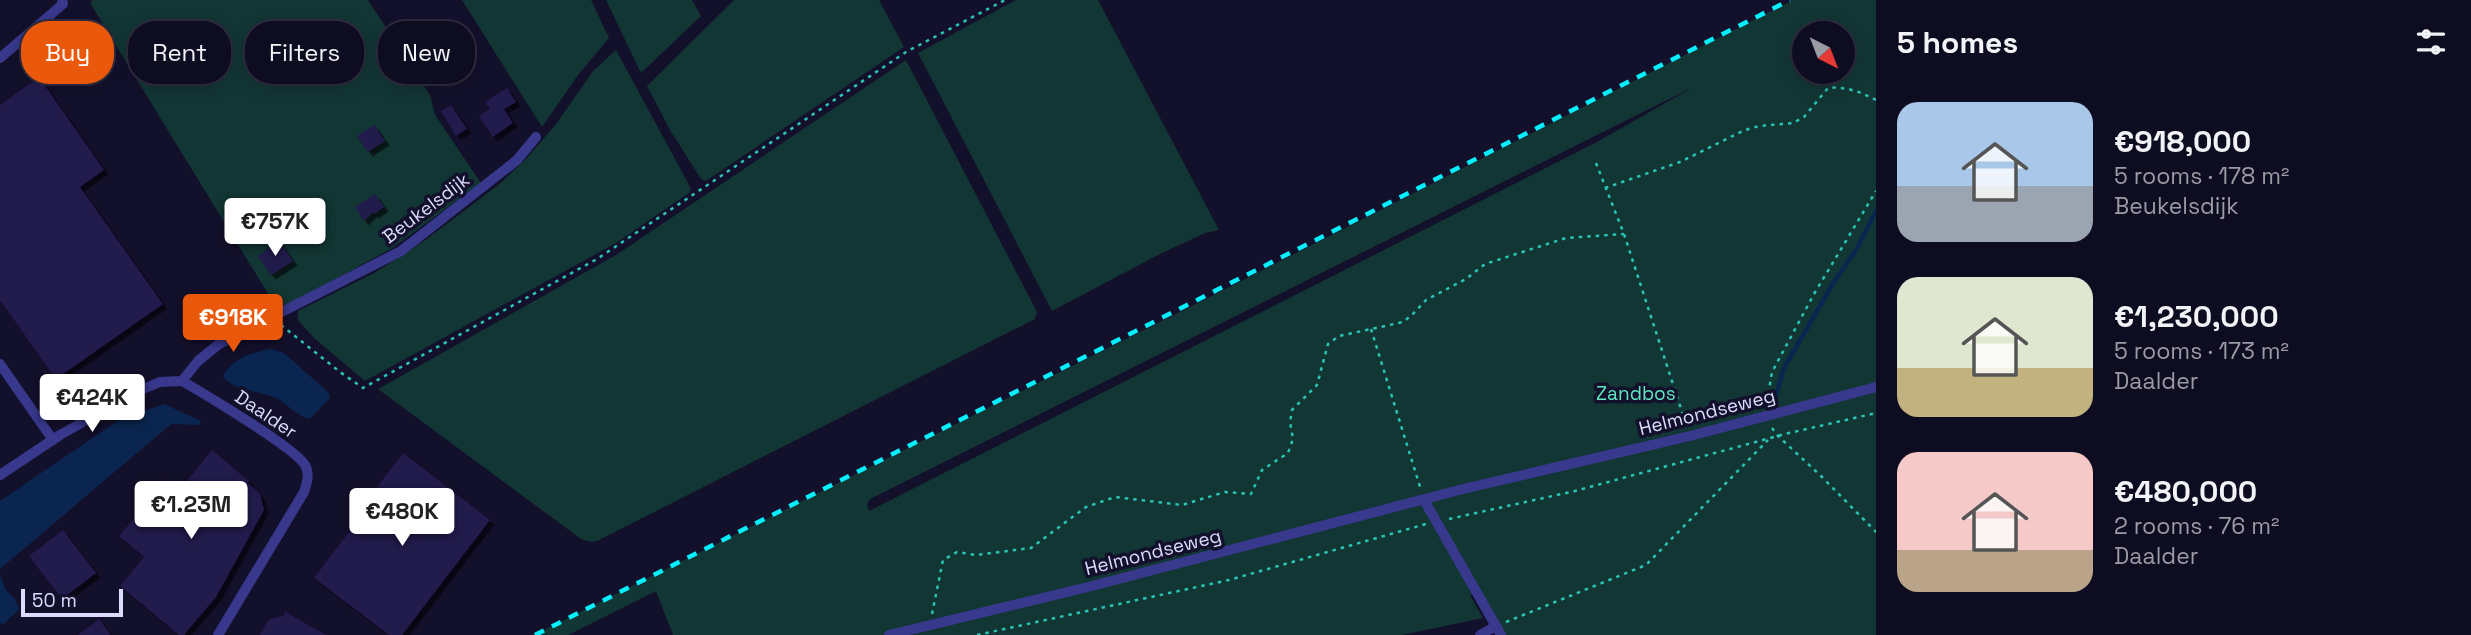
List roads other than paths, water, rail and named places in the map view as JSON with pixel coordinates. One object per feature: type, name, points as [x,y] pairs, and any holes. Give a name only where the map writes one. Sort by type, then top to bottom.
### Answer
[{"type":"street","points":[[0,58],[62,4],[62,0]]},
{"type":"street","name":"Beukelsdijk","points":[[182,381],[198,361],[219,344],[401,251],[517,160],[536,137]]},
{"type":"street","points":[[0,363],[53,440]]},
{"type":"street","points":[[0,475],[136,391],[160,382],[182,381]]},
{"type":"street","name":"Daalder","points":[[182,381],[285,447],[304,464],[308,480],[304,492],[218,635]]},
{"type":"street","name":"Helmondseweg","points":[[889,635],[1690,436],[1876,387]]},
{"type":"street","points":[[1424,500],[1498,630],[1480,635]]},
{"type":"water","points":[[271,349],[284,353],[328,392],[330,398],[310,419],[276,398],[241,388],[223,377],[237,361],[250,354]]},
{"type":"water","points":[[164,404],[201,421],[200,425],[171,424],[0,569],[0,501],[119,420]]},
{"type":"water","points":[[0,573],[5,589],[15,599],[19,609],[4,624],[0,623]]},
{"type":"waterway","points":[[1774,402],[1784,368],[1834,282],[1856,250],[1876,211]]},
{"type":"railway","points":[[535,635],[1790,0]]},
{"type":"park label","name":"Zandbos","points":[[1636,393]]}]
